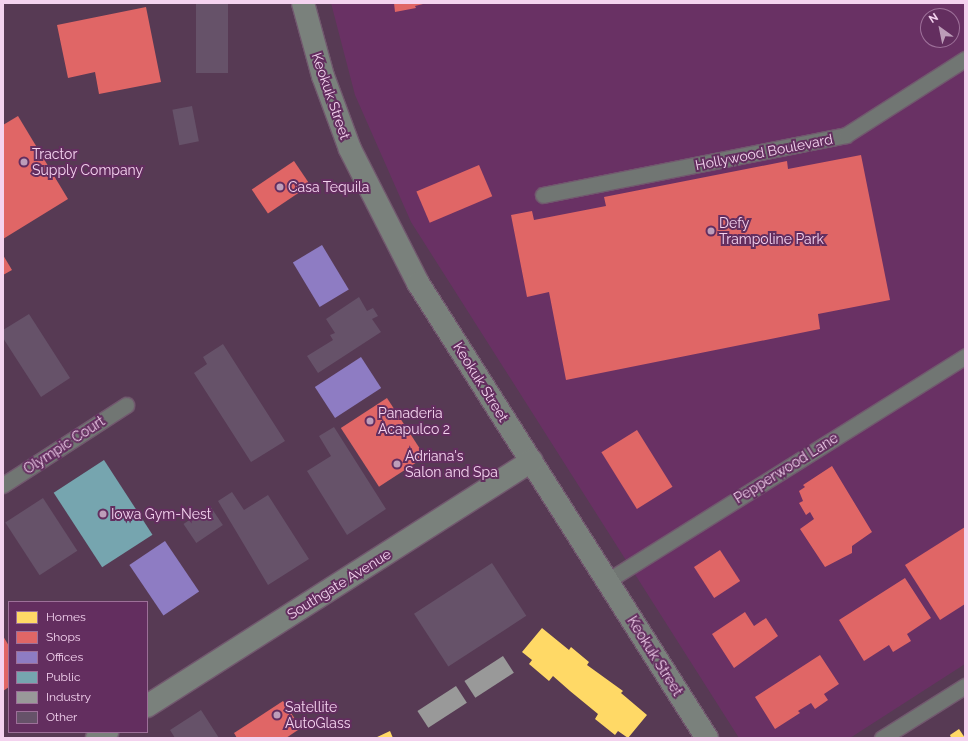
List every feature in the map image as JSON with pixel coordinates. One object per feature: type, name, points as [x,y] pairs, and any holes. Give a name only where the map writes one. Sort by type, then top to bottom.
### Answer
[{"type":"street","name":"Keokuk Street","points":[[303,3],[323,76],[350,149],[368,189],[418,283],[707,738]]},
{"type":"street","name":"Hollywood Boulevard","points":[[543,195],[829,140],[851,134],[965,59]]},
{"type":"street","name":"Pepperwood Lane","points":[[607,581],[965,356]]},
{"type":"street","name":"Olympic Court","points":[[3,485],[126,405]]},
{"type":"street","name":"Southgate Avenue","points":[[148,705],[532,461]]},
{"type":"street","points":[[882,738],[965,686]]},
{"type":"shaded area","points":[[331,3],[965,3],[965,664],[850,738],[739,738],[411,222],[355,95]]},
{"type":"building: Homes","points":[[542,628],[569,650],[571,647],[589,662],[587,665],[623,691],[621,693],[647,715],[628,738],[618,731],[615,735],[595,719],[598,714],[553,676],[549,681],[529,664],[532,660],[522,652]]},
{"type":"building: Homes","points":[[959,729],[965,738],[951,738],[950,735]]},
{"type":"building: Homes","points":[[390,731],[393,738],[375,738]]},
{"type":"building: Shops","points":[[394,3],[423,4],[415,6],[416,8],[395,12]]},
{"type":"building: Shops","points":[[146,7],[161,82],[99,94],[95,72],[68,78],[57,25]]},
{"type":"building: Shops","name":"Tractor Supply Company","points":[[18,116],[68,199],[3,239],[3,125]]},
{"type":"building: Shops","points":[[861,155],[890,300],[818,314],[820,329],[566,380],[549,292],[527,297],[511,215],[532,211],[534,220],[606,206],[604,197],[787,161],[788,169]]},
{"type":"building: Shops","name":"Casa Tequila","points":[[294,161],[310,185],[268,214],[252,190]]},
{"type":"building: Shops","points":[[479,165],[492,196],[430,223],[416,192]]},
{"type":"building: Shops","points":[[3,255],[12,270],[3,275]]},
{"type":"building: Shops","points":[[387,398],[425,457],[379,487],[341,428]]},
{"type":"building: Shops","points":[[637,430],[673,487],[637,509],[601,452]]},
{"type":"building: Shops","points":[[832,466],[872,532],[852,546],[852,553],[825,567],[800,529],[814,519],[810,512],[806,515],[799,503],[803,501],[799,491],[805,487],[803,485]]},
{"type":"building: Shops","points":[[965,527],[965,604],[940,620],[905,565]]},
{"type":"building: Shops","points":[[720,550],[740,581],[714,598],[694,567]]},
{"type":"building: Shops","points":[[905,578],[931,618],[907,634],[911,641],[893,652],[889,645],[864,661],[839,620]]},
{"type":"building: Shops","points":[[745,612],[754,626],[766,618],[778,636],[734,668],[712,634]]},
{"type":"building: Shops","points":[[3,636],[8,644],[8,688],[3,691]]},
{"type":"building: Shops","points":[[820,655],[839,684],[824,694],[828,700],[815,709],[811,703],[798,711],[800,713],[775,729],[755,697]]},
{"type":"building: Shops","name":"Satellite AutoGlass","points":[[283,701],[301,728],[286,738],[237,738],[234,733]]},
{"type":"building: Offices","points":[[322,245],[349,290],[320,307],[293,263]]},
{"type":"building: Offices","points":[[361,357],[381,388],[335,418],[315,387]]},
{"type":"building: Offices","points":[[165,541],[199,592],[163,616],[129,565]]},
{"type":"building: Public","name":"Iowa Gym-Nest","points":[[104,460],[152,535],[102,567],[54,493]]},
{"type":"building: Industry","points":[[503,656],[514,673],[475,698],[464,681]]},
{"type":"building: Industry","points":[[456,686],[467,703],[428,728],[417,711]]},
{"type":"building: Other","points":[[196,3],[228,3],[228,73],[196,73]]},
{"type":"building: Other","points":[[192,106],[199,141],[179,145],[172,110]]},
{"type":"building: Other","points":[[359,297],[367,311],[373,308],[378,316],[372,319],[381,332],[318,373],[307,356],[333,340],[330,335],[335,333],[326,319]]},
{"type":"building: Other","points":[[29,314],[70,378],[41,397],[3,338],[3,330]]},
{"type":"building: Other","points":[[223,344],[285,441],[251,462],[194,373],[207,364],[203,357]]},
{"type":"building: Other","points":[[334,427],[386,509],[347,535],[307,471],[331,456],[319,436]]},
{"type":"building: Other","points":[[232,492],[244,510],[268,495],[309,559],[268,585],[218,501]]},
{"type":"building: Other","points":[[43,498],[77,551],[40,575],[5,523]]},
{"type":"building: Other","points":[[210,506],[223,525],[196,543],[183,524]]},
{"type":"building: Other","points":[[492,563],[526,616],[448,666],[414,614]]},
{"type":"building: Other","points":[[201,710],[219,738],[175,738],[170,730]]},
{"type":"place","name":"Tractor Supply Company","points":[[24,162]]},
{"type":"place","name":"Casa Tequila","points":[[280,187]]},
{"type":"place","name":"Defy Trampoline Park","points":[[711,231]]},
{"type":"place","name":"Panaderia Acapulco 2","points":[[370,421]]},
{"type":"place","name":"Adriana's Salon and Spa","points":[[397,464]]},
{"type":"place","name":"Iowa Gym-Nest","points":[[103,514]]},
{"type":"place","name":"Satellite AutoGlass","points":[[277,715]]}]
